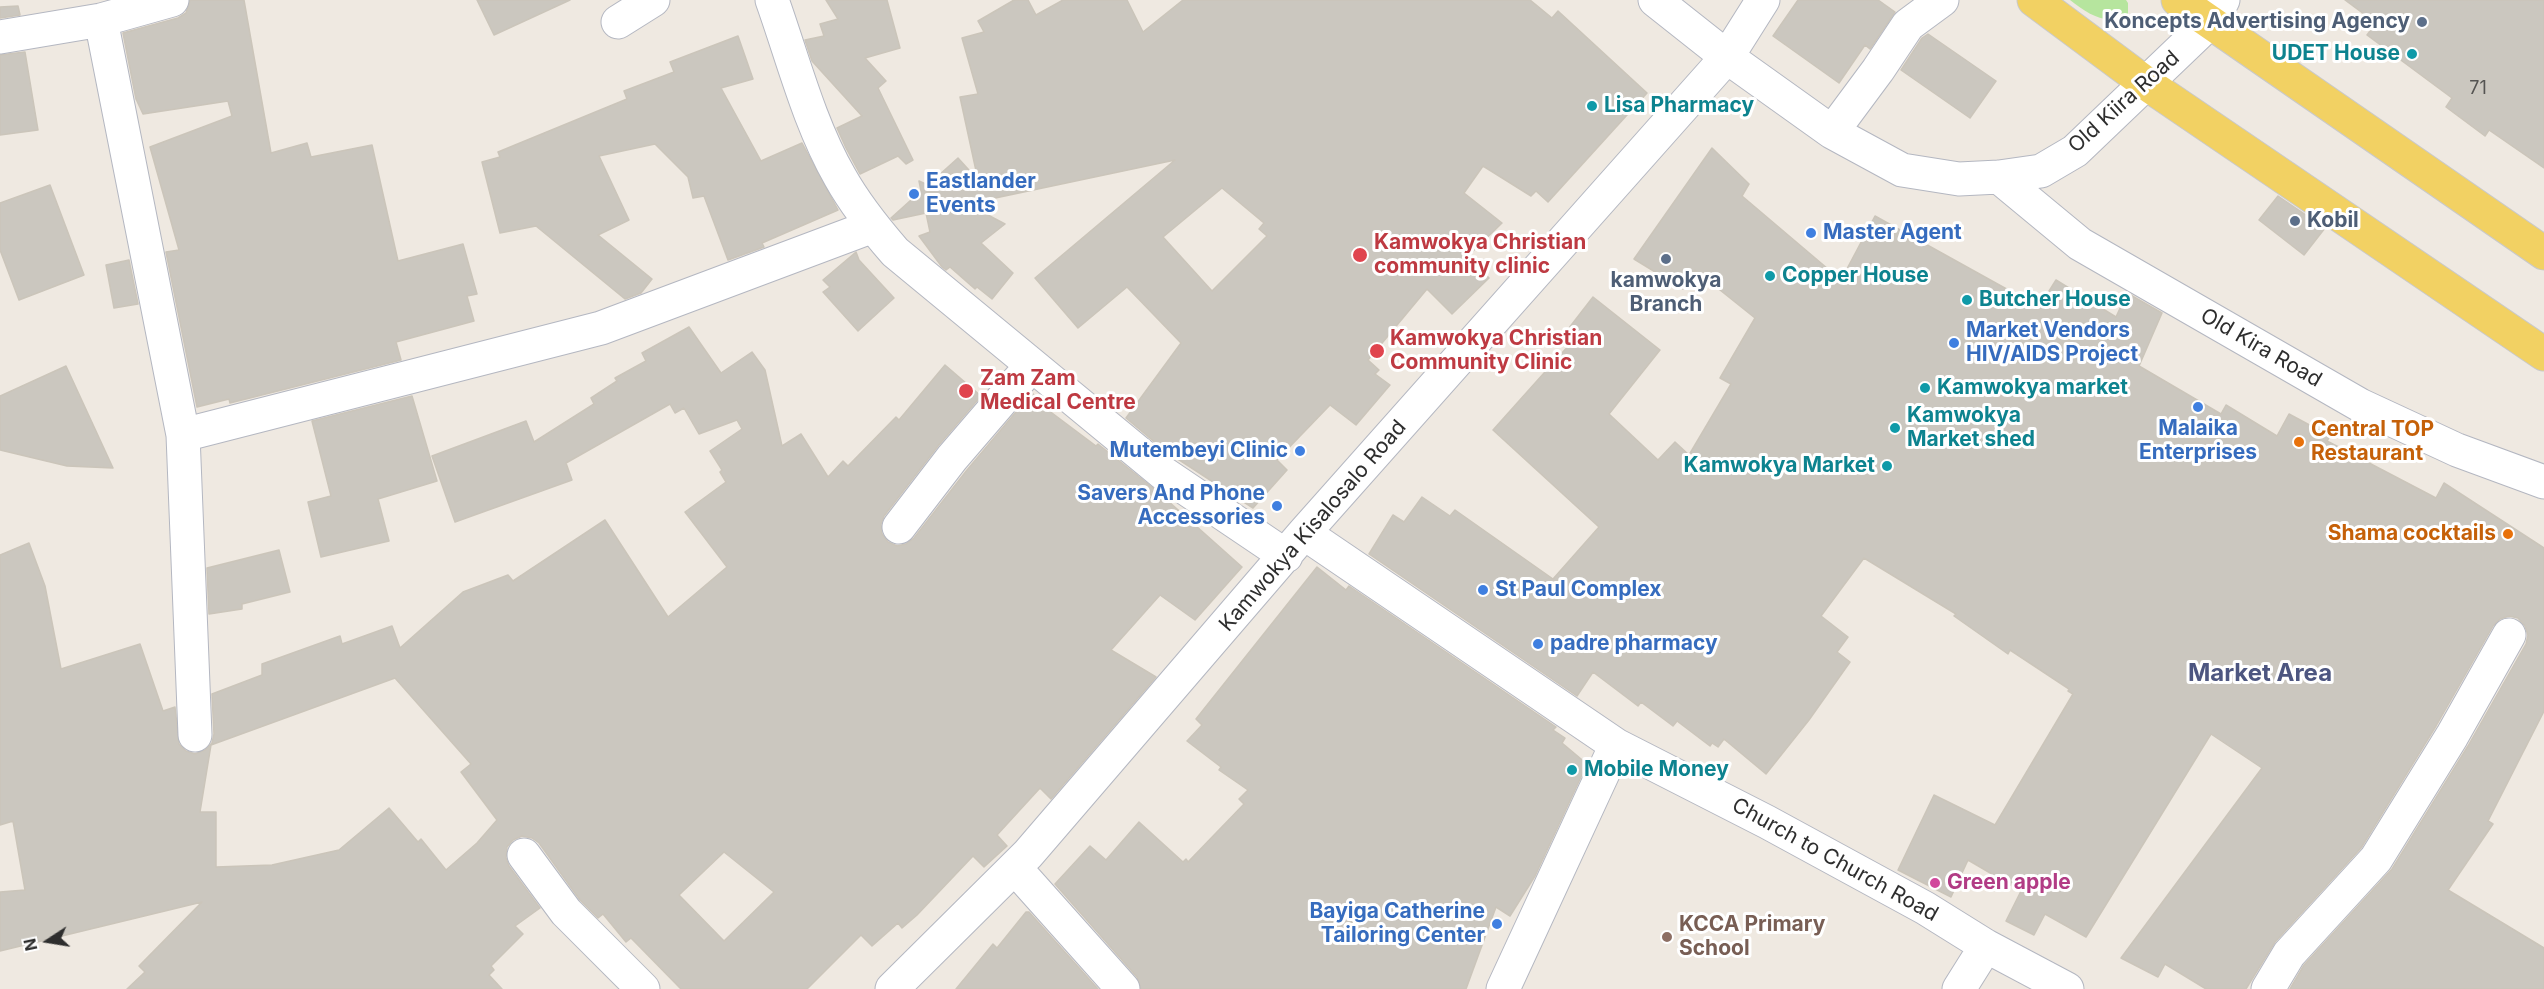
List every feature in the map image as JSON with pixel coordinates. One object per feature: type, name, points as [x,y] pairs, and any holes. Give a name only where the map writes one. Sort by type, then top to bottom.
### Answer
[{"type":"main road","points":[[2034,0],[2147,84],[2544,354]]},
{"type":"main road","points":[[2178,0],[2216,11],[2544,253]]},
{"type":"street","points":[[0,37],[101,20],[172,0]]},
{"type":"street","points":[[618,22],[653,0]]},
{"type":"street","points":[[772,0],[815,124],[840,177],[873,226],[895,252],[1163,472],[1295,544]]},
{"type":"street","name":"Old Kiira Road","points":[[1655,0],[1728,57],[1832,132],[1902,170],[1959,178],[1999,177],[2041,171],[2075,150],[2147,84],[2216,11]]},
{"type":"street","name":"Kamwokya Kisalosalo Road","points":[[892,989],[1015,867],[1295,544],[1728,57],[1763,0]]},
{"type":"street","points":[[1832,132],[1908,25],[1942,0]]},
{"type":"street","points":[[101,20],[183,435],[195,735]]},
{"type":"street","name":"Old Kira Road","points":[[1999,177],[2080,244],[2360,405],[2457,450],[2544,482]]},
{"type":"street","points":[[183,435],[601,328],[873,226]]},
{"type":"street","points":[[899,527],[952,458],[1032,365]]},
{"type":"street","name":"Church to Church Road","points":[[1295,544],[1616,745],[1767,822],[1925,908],[1986,946],[2067,989]]},
{"type":"street","points":[[2268,989],[2289,954],[2376,859],[2452,736],[2509,635]]},
{"type":"street","points":[[1503,989],[1616,745]]},
{"type":"street","points":[[524,855],[566,912],[643,989]]},
{"type":"street","points":[[1015,867],[1123,989]]},
{"type":"street","points":[[1959,989],[1986,946]]},
{"type":"green space","points":[[2070,0],[2126,0],[2128,15],[2104,19],[2090,14]]},
{"type":"building","points":[[190,0],[244,0],[271,153],[307,143],[311,157],[372,145],[398,261],[463,244],[477,294],[467,296],[474,321],[396,342],[401,360],[230,403],[229,399],[197,407],[166,252],[179,250],[150,147],[232,116],[228,101],[143,114],[136,99],[123,33],[178,18],[186,13]]},
{"type":"building","points":[[477,0],[570,0],[494,35]]},
{"type":"building","points":[[826,0],[887,0],[900,48],[865,58],[886,81],[878,88],[913,160],[906,164],[898,156],[860,174],[846,148],[837,128],[862,116],[812,61],[805,40],[824,36],[820,24],[838,19]]},
{"type":"building","points":[[1014,0],[1028,0],[1036,15],[1063,0],[1127,0],[1143,32],[1183,0],[1530,0],[1552,18],[1558,11],[1647,93],[1548,202],[1536,191],[1531,196],[1483,166],[1464,193],[1502,223],[1468,256],[1489,278],[1452,314],[1427,289],[1368,360],[1379,370],[1375,374],[1390,385],[1356,425],[1330,405],[1277,460],[1287,470],[1253,508],[1164,450],[1126,418],[1181,343],[1127,287],[1078,328],[1035,278],[1175,160],[967,204],[1005,224],[981,243],[1013,273],[992,299],[977,287],[975,289],[950,267],[946,270],[942,267],[919,236],[930,232],[926,213],[893,220],[891,218],[921,191],[919,181],[928,185],[958,158],[978,180],[960,97],[978,94],[962,38],[984,32],[978,21]],"holes":[[[1222,188],[1264,223],[1259,229],[1267,236],[1212,291],[1163,237]]]},
{"type":"building","points":[[1798,0],[1878,0],[1895,12],[1870,49],[1865,45],[1839,83],[1773,36]]},
{"type":"building","points":[[2345,0],[2544,0],[2544,168],[2489,130],[2485,136],[2446,107],[2452,98],[2367,35],[2376,23]]},
{"type":"building","points":[[18,6],[20,15],[0,18],[0,7]]},
{"type":"building","points":[[1928,34],[1996,81],[1970,118],[1901,70],[1922,38]]},
{"type":"building","points":[[738,36],[753,79],[721,88],[761,161],[802,143],[838,210],[762,243],[764,247],[728,260],[704,196],[693,198],[688,177],[655,144],[599,156],[629,220],[598,235],[652,279],[641,293],[625,299],[536,226],[500,233],[482,162],[500,157],[498,152],[627,99],[624,91],[674,72],[670,62]]},
{"type":"building","points":[[25,52],[38,130],[0,135],[0,55]]},
{"type":"building","points":[[1712,148],[1749,184],[1742,196],[1841,280],[1875,216],[2039,307],[2056,280],[2116,317],[2127,293],[2162,313],[2139,366],[2221,414],[2226,405],[2277,436],[2289,414],[2330,436],[2327,441],[2436,498],[2444,483],[2544,548],[2544,711],[2488,821],[2493,824],[2448,890],[2544,948],[2544,989],[2290,989],[2304,965],[2392,869],[2468,746],[2526,644],[2528,635],[2525,626],[2518,618],[2509,616],[2500,619],[2493,626],[2436,726],[2361,848],[2275,942],[2246,989],[2206,989],[2165,964],[2158,977],[2121,958],[2262,768],[2211,734],[2086,937],[2045,914],[2034,935],[2006,921],[2021,891],[1968,860],[1951,897],[1898,870],[1934,795],[1995,825],[2073,694],[2068,691],[2069,689],[2010,650],[2008,654],[1954,616],[1956,614],[1864,558],[1821,616],[1848,637],[1837,652],[1850,662],[1809,720],[1766,774],[1724,739],[1718,747],[1712,743],[1710,746],[1677,721],[1673,726],[1641,702],[1638,706],[1593,672],[1577,696],[1369,554],[1393,515],[1404,522],[1422,497],[1450,516],[1455,510],[1553,579],[1599,527],[1493,430],[1570,344],[1562,337],[1593,297],[1660,350],[1609,414],[1658,460],[1675,442],[1689,455],[1731,384],[1720,378],[1755,318],[1695,270],[1683,289],[1634,259]]},
{"type":"building","points":[[50,185],[84,275],[19,300],[0,250],[0,203]]},
{"type":"building","points":[[2278,196],[2325,228],[2304,255],[2259,220]]},
{"type":"building","points":[[856,252],[859,260],[894,298],[858,331],[823,292],[830,287],[823,280]]},
{"type":"building","points":[[129,260],[138,304],[114,308],[106,265]]},
{"type":"building","points":[[689,327],[721,373],[752,352],[765,370],[782,446],[801,434],[828,477],[843,461],[848,466],[896,417],[899,420],[945,365],[981,396],[938,446],[884,516],[881,524],[882,534],[888,542],[897,546],[906,544],[914,538],[967,470],[1032,393],[1052,413],[1096,446],[1098,444],[1158,492],[1242,567],[1195,620],[1160,595],[1111,650],[1156,677],[1051,799],[1040,788],[997,835],[1007,846],[984,867],[973,856],[902,928],[898,923],[872,946],[861,935],[807,989],[681,989],[631,938],[626,942],[603,914],[598,918],[580,900],[539,843],[532,838],[522,836],[513,840],[507,847],[506,858],[509,866],[540,908],[515,926],[523,934],[491,966],[494,970],[489,975],[502,989],[127,989],[145,972],[139,966],[202,902],[0,951],[0,892],[25,890],[13,821],[0,825],[0,555],[29,543],[45,586],[61,669],[140,644],[163,711],[175,707],[179,744],[186,751],[195,754],[205,750],[212,743],[214,734],[212,694],[262,675],[262,664],[340,636],[342,644],[392,626],[400,648],[463,592],[508,575],[513,581],[605,520],[668,617],[727,567],[685,512],[726,482],[720,472],[722,470],[710,451],[742,429],[737,420],[699,434],[684,408],[675,413],[670,404],[566,463],[572,480],[455,522],[432,456],[526,421],[534,442],[594,404],[591,398],[617,381],[615,378],[646,361],[642,353]],"holes":[[[395,678],[471,764],[461,772],[497,820],[477,843],[446,870],[421,839],[418,842],[389,808],[339,850],[272,865],[216,867],[216,812],[200,812],[211,745]],[[724,852],[774,892],[724,941],[679,895]]]},
{"type":"building","points":[[66,366],[113,468],[67,466],[0,450],[0,396]]},
{"type":"building","points":[[412,396],[437,481],[378,499],[389,541],[321,557],[308,502],[331,496],[312,421]]},
{"type":"building","points":[[279,550],[290,592],[242,604],[242,609],[209,614],[207,568]]},
{"type":"building","points":[[1317,567],[1346,590],[1349,586],[1556,727],[1553,730],[1565,738],[1562,743],[1587,764],[1535,876],[1510,916],[1496,907],[1466,989],[1141,989],[1137,977],[1055,884],[1090,846],[1106,860],[1139,822],[1183,862],[1186,859],[1188,862],[1244,804],[1239,799],[1248,790],[1219,770],[1221,767],[1187,741],[1202,725],[1196,719]]},
{"type":"building","points":[[1026,912],[1029,912],[1098,989],[956,989],[993,944],[997,948]]},
{"type":"place","name":"Koncepts Advertising Agency","points":[[2422,22]]},
{"type":"place","name":"UDET House","points":[[2412,54]]},
{"type":"place","name":"Lisa Pharmacy","points":[[1592,106]]},
{"type":"place","name":"Eastlander Events","points":[[914,194]]},
{"type":"place","name":"Kobil","points":[[2295,221]]},
{"type":"place","name":"Master Agent","points":[[1811,233]]},
{"type":"place","name":"Kamwokya Christian community clinic","points":[[1360,255]]},
{"type":"place","name":"kamwokya Branch","points":[[1666,259]]},
{"type":"place","name":"Copper House","points":[[1770,276]]},
{"type":"place","name":"Butcher House","points":[[1967,300]]},
{"type":"place","name":"Market Vendors HIV/AIDS Project","points":[[1954,343]]},
{"type":"place","name":"Kamwokya Christian Community Clinic","points":[[1377,351]]},
{"type":"place","name":"Kamwokya market","points":[[1925,388]]},
{"type":"place","name":"Zam Zam Medical Centre","points":[[966,391]]},
{"type":"place","name":"Malaika Enterprises","points":[[2198,407]]},
{"type":"place","name":"Kamwokya Market shed","points":[[1895,428]]},
{"type":"place","name":"Central TOP Restaurant","points":[[2299,442]]},
{"type":"place","name":"Mutembeyi Clinic","points":[[1300,451]]},
{"type":"place","name":"Kamwokya Market","points":[[1887,466]]},
{"type":"place","name":"Savers And Phone Accessories","points":[[1277,506]]},
{"type":"place","name":"Shama cocktails","points":[[2508,534]]},
{"type":"place","name":"St Paul Complex","points":[[1483,590]]},
{"type":"place","name":"padre pharmacy","points":[[1538,644]]},
{"type":"place","name":"Mobile Money","points":[[1572,770]]},
{"type":"place","name":"Green apple","points":[[1935,883]]},
{"type":"place","name":"Bayiga Catherine Tailoring Center","points":[[1497,924]]},
{"type":"place","name":"KCCA Primary School","points":[[1667,937]]},
{"type":"district","name":"Market Area","points":[[2260,674]]}]
